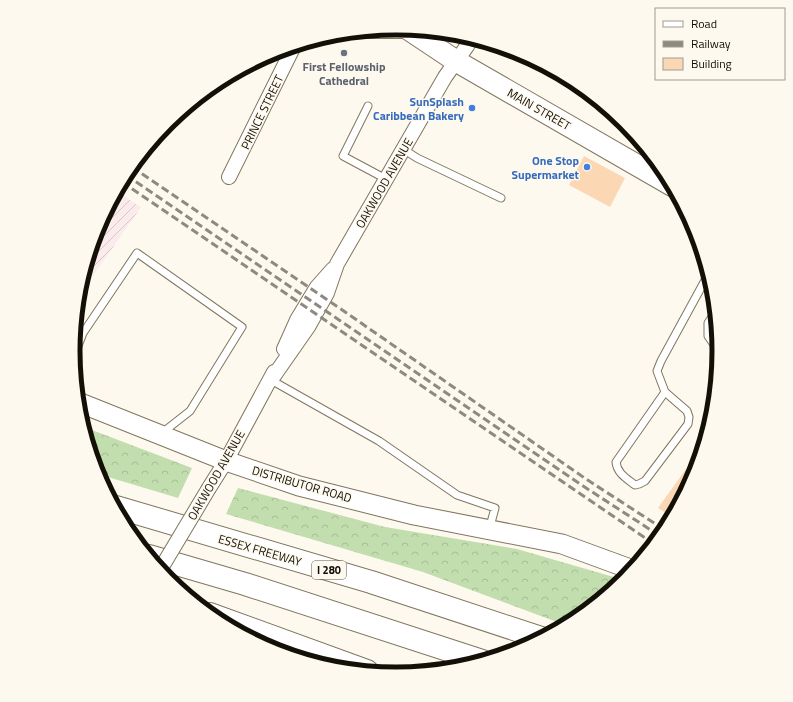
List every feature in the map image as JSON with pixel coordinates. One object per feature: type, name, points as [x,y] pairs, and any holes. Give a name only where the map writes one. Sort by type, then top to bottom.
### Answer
[{"type":"highway","name":"ESSEX FREEWAY","points":[[123,509],[371,582],[533,635]]},
{"type":"highway","points":[[159,559],[253,586],[472,658]]},
{"type":"highway","points":[[235,623],[343,662]]},
{"type":"main road","name":"MAIN STREET","points":[[418,36],[456,61],[659,176]]},
{"type":"main road","name":"DISTRIBUTOR ROAD","points":[[85,405],[226,461],[299,486],[414,515],[562,544],[626,567]]},
{"type":"street","name":"OAKWOOD AVENUE","points":[[164,564],[226,461],[270,380],[297,320],[316,287],[338,264],[445,77],[468,44]]},
{"type":"street","name":"PRINCE STREET","points":[[229,177],[290,54]]},
{"type":"lane","points":[[368,106],[343,156],[386,179]]},
{"type":"lane","points":[[403,150],[501,198]]},
{"type":"lane","points":[[81,339],[83,333],[137,253],[242,327],[190,411],[160,434]]},
{"type":"lane","points":[[665,392],[616,462],[620,473],[634,485],[645,481],[688,424],[688,411],[665,392],[657,372],[661,361],[704,281]]},
{"type":"lane","points":[[711,318],[708,323],[708,336],[712,342]]},
{"type":"lane","points":[[270,380],[373,438],[456,495],[495,508],[490,530]]},
{"type":"shaded area","points":[[122,195],[141,207],[88,283],[97,249],[113,211]]},
{"type":"green space","points":[[90,429],[192,468],[178,498],[107,477],[97,453]]},
{"type":"green space","points":[[238,488],[385,527],[517,549],[616,578],[589,602],[558,622],[423,572],[226,514]]},
{"type":"building","points":[[584,156],[625,178],[610,207],[569,185]]},
{"type":"building","points":[[686,469],[689,471],[680,491],[667,514],[658,508]]},
{"type":"railway","points":[[137,171],[338,307],[586,479],[659,526]]},
{"type":"railway","points":[[132,179],[580,484],[655,533]]},
{"type":"railway","points":[[127,186],[649,541]]},
{"type":"place","name":"First Fellowship Cathedral","points":[[344,53]]},
{"type":"place","name":"SunSplash Caribbean Bakery","points":[[472,108]]},
{"type":"place","name":"One Stop Supermarket","points":[[587,167]]}]
